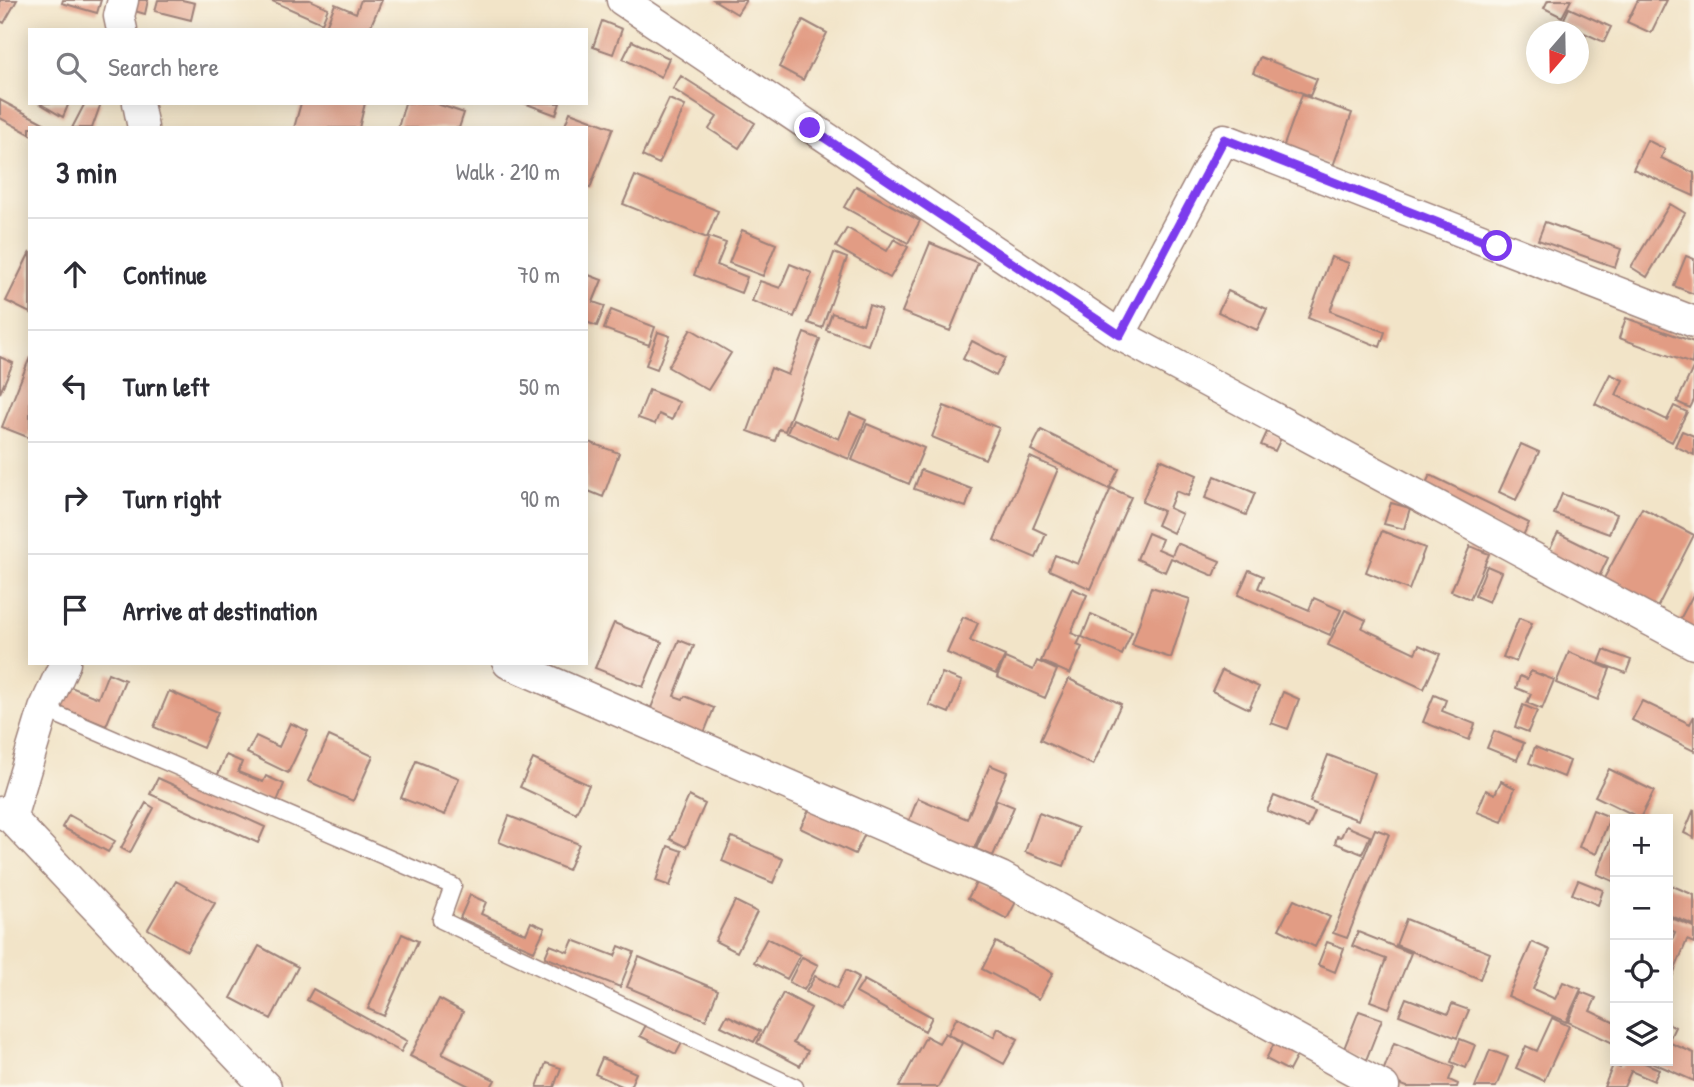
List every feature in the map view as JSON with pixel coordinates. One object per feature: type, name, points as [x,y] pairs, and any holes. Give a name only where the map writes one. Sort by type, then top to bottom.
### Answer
[{"type":"street","points":[[122,28],[119,16],[123,0]]},
{"type":"street","points":[[622,0],[1120,335],[1694,643]]},
{"type":"street","points":[[138,105],[144,126]]},
{"type":"street","points":[[1120,335],[1224,139],[1694,322]]},
{"type":"street","points":[[64,665],[44,709],[6,815],[266,1087]]},
{"type":"street","points":[[513,665],[1001,877],[1384,1087]]},
{"type":"lane","points":[[44,709],[453,886],[441,920],[795,1087]]},
{"type":"building","points":[[0,0],[17,0],[4,23],[0,21]]},
{"type":"building","points":[[63,0],[101,0],[97,13],[62,3]]},
{"type":"building","points":[[130,0],[148,0],[145,14],[128,9]]},
{"type":"building","points":[[158,0],[195,3],[191,20],[155,11]]},
{"type":"building","points":[[270,0],[310,0],[328,8],[322,23]]},
{"type":"building","points":[[361,0],[382,0],[370,28],[326,26],[335,4],[356,13]]},
{"type":"building","points":[[714,0],[746,0],[737,14]]},
{"type":"building","points":[[1548,0],[1571,0],[1562,17],[1544,8]]},
{"type":"building","points":[[1638,0],[1667,0],[1651,33],[1627,22]]},
{"type":"building","points":[[1569,8],[1611,27],[1604,42],[1589,35],[1589,21],[1563,21]]},
{"type":"building","points":[[803,20],[827,33],[803,80],[779,67]]},
{"type":"building","points":[[602,21],[622,29],[613,54],[593,47]]},
{"type":"building","points":[[632,41],[669,58],[661,77],[623,59]]},
{"type":"building","points":[[1260,57],[1317,79],[1310,96],[1253,73]]},
{"type":"building","points":[[681,76],[755,123],[739,148],[709,129],[717,117],[673,89]]},
{"type":"building","points":[[1302,95],[1352,113],[1333,166],[1283,148]]},
{"type":"building","points":[[669,99],[685,106],[659,164],[642,156]]},
{"type":"building","points":[[0,100],[49,126],[28,126],[28,133],[0,118]]},
{"type":"building","points":[[42,105],[68,105],[63,117]]},
{"type":"building","points":[[84,105],[100,105],[93,126],[73,126]]},
{"type":"building","points":[[300,105],[365,105],[359,126],[295,126]]},
{"type":"building","points":[[404,105],[440,105],[464,113],[460,126],[399,126]]},
{"type":"building","points":[[529,105],[559,105],[556,115]]},
{"type":"building","points":[[570,112],[613,128],[590,188],[588,126],[565,126]]},
{"type":"building","points":[[1647,140],[1665,149],[1661,158],[1694,173],[1694,196],[1633,169]]},
{"type":"building","points":[[635,176],[718,211],[707,238],[623,204]]},
{"type":"building","points":[[856,186],[920,221],[908,243],[844,207]]},
{"type":"building","points":[[1670,204],[1685,213],[1647,277],[1631,267]]},
{"type":"building","points":[[1545,222],[1621,249],[1615,267],[1538,240]]},
{"type":"building","points":[[847,228],[887,251],[894,239],[908,247],[890,278],[836,247]]},
{"type":"building","points":[[742,230],[776,244],[763,276],[729,263]]},
{"type":"building","points":[[709,237],[726,243],[717,265],[747,277],[741,293],[694,275]]},
{"type":"building","points":[[930,243],[978,263],[950,331],[902,312]]},
{"type":"building","points":[[834,253],[847,258],[822,328],[808,323]]},
{"type":"building","points":[[28,256],[28,312],[6,301]]},
{"type":"building","points":[[1686,256],[1694,259],[1694,294],[1674,286]]},
{"type":"building","points":[[1331,257],[1349,263],[1330,311],[1385,332],[1380,347],[1308,318]]},
{"type":"building","points":[[790,264],[812,273],[794,317],[752,301],[760,281],[780,288]]},
{"type":"building","points":[[588,275],[602,280],[593,302],[605,306],[597,326],[588,323]]},
{"type":"building","points":[[1228,291],[1267,309],[1257,330],[1218,312]]},
{"type":"building","points":[[869,305],[881,309],[868,345],[826,330],[832,313],[863,324]]},
{"type":"building","points":[[611,310],[655,327],[649,345],[604,329]]},
{"type":"building","points":[[1626,318],[1694,342],[1692,364],[1619,338]]},
{"type":"building","points":[[691,329],[731,353],[708,390],[668,367]]},
{"type":"building","points":[[658,332],[670,336],[657,369],[646,365]]},
{"type":"building","points":[[804,333],[820,339],[785,431],[779,429],[775,441],[748,431],[771,368],[788,375]]},
{"type":"building","points":[[972,341],[1005,358],[996,376],[963,359]]},
{"type":"building","points":[[0,357],[13,363],[0,393]]},
{"type":"building","points":[[28,362],[28,437],[2,427]]},
{"type":"building","points":[[1694,366],[1694,400],[1690,408],[1677,402]]},
{"type":"building","points":[[1610,374],[1623,380],[1616,395],[1667,420],[1674,406],[1687,412],[1672,442],[1595,404]]},
{"type":"building","points":[[649,390],[679,402],[672,420],[659,414],[655,424],[638,418]]},
{"type":"building","points":[[944,406],[999,428],[985,459],[932,437]]},
{"type":"building","points":[[850,413],[866,420],[849,459],[787,433],[793,419],[839,439]]},
{"type":"building","points":[[867,424],[924,448],[909,484],[852,460]]},
{"type":"building","points":[[1041,430],[1119,469],[1109,489],[1031,450]]},
{"type":"building","points":[[1682,431],[1694,436],[1694,455],[1675,446]]},
{"type":"building","points":[[1267,432],[1281,438],[1275,451],[1261,445]]},
{"type":"building","points":[[588,442],[619,453],[603,497],[588,491]]},
{"type":"building","points":[[1521,444],[1539,452],[1516,500],[1499,492]]},
{"type":"building","points":[[1030,457],[1058,469],[1033,528],[1046,534],[1036,558],[994,540]]},
{"type":"building","points":[[1160,459],[1197,475],[1188,496],[1176,491],[1169,508],[1182,514],[1173,533],[1157,525],[1163,511],[1142,502]]},
{"type":"building","points":[[921,470],[972,489],[966,507],[914,489]]},
{"type":"building","points":[[1430,475],[1529,523],[1521,540],[1422,491]]},
{"type":"building","points":[[1215,476],[1255,493],[1246,515],[1205,498]]},
{"type":"building","points":[[1111,488],[1131,497],[1091,589],[1049,570],[1055,555],[1078,564]]},
{"type":"building","points":[[1562,494],[1617,514],[1609,534],[1554,514]]},
{"type":"building","points":[[1391,503],[1410,508],[1404,529],[1384,524]]},
{"type":"building","points":[[1642,508],[1694,535],[1656,610],[1602,582]]},
{"type":"building","points":[[1382,531],[1425,548],[1409,590],[1366,572]]},
{"type":"building","points":[[1148,533],[1162,539],[1158,549],[1172,555],[1177,543],[1220,561],[1214,576],[1171,558],[1165,572],[1137,559]]},
{"type":"building","points":[[1558,533],[1608,558],[1598,579],[1547,554]]},
{"type":"building","points":[[1470,546],[1489,554],[1470,599],[1451,591]]},
{"type":"building","points":[[1487,566],[1501,572],[1489,602],[1475,596]]},
{"type":"building","points":[[1249,570],[1263,576],[1258,588],[1309,610],[1314,598],[1341,610],[1330,635],[1238,595]]},
{"type":"building","points":[[1151,587],[1190,599],[1171,658],[1132,645]]},
{"type":"building","points":[[1072,588],[1087,595],[1071,633],[1081,637],[1077,645],[1082,647],[1070,674],[1041,661]]},
{"type":"building","points":[[1694,593],[1694,631],[1678,623]]},
{"type":"building","points":[[1345,610],[1366,620],[1362,628],[1415,653],[1419,645],[1440,654],[1424,689],[1328,645]]},
{"type":"building","points":[[1091,614],[1132,632],[1122,655],[1082,637]]},
{"type":"building","points":[[963,617],[978,623],[970,641],[1005,656],[996,674],[947,653]]},
{"type":"building","points":[[1519,618],[1532,623],[1516,662],[1503,657]]},
{"type":"building","points":[[614,623],[662,642],[643,687],[595,668]]},
{"type":"building","points":[[679,640],[694,646],[674,696],[683,699],[685,696],[714,708],[702,738],[644,715],[648,706],[651,708]]},
{"type":"building","points":[[1604,650],[1631,660],[1626,673],[1599,663]]},
{"type":"building","points":[[1569,652],[1610,669],[1598,700],[1556,683]]},
{"type":"building","points":[[1005,658],[1033,670],[1037,661],[1057,670],[1045,698],[997,677]]},
{"type":"building","points":[[1222,670],[1259,687],[1249,709],[1212,691]]},
{"type":"building","points":[[1531,671],[1554,680],[1542,709],[1527,703],[1531,694],[1516,688],[1520,676],[1527,679]]},
{"type":"building","points":[[108,673],[125,680],[106,726],[57,706],[66,685],[98,698]]},
{"type":"building","points":[[942,673],[962,681],[949,713],[929,705]]},
{"type":"building","points":[[1069,679],[1121,704],[1093,765],[1040,740]]},
{"type":"building","points":[[169,691],[218,712],[203,748],[154,727]]},
{"type":"building","points":[[1283,692],[1299,699],[1288,729],[1271,723]]},
{"type":"building","points":[[1434,695],[1446,700],[1442,711],[1475,724],[1469,740],[1423,722]]},
{"type":"building","points":[[1642,701],[1690,724],[1694,716],[1694,751],[1632,720]]},
{"type":"building","points":[[1523,705],[1537,711],[1528,732],[1515,727]]},
{"type":"building","points":[[290,723],[308,731],[288,773],[247,753],[256,736],[279,747]]},
{"type":"building","points":[[1494,731],[1524,743],[1517,760],[1487,748]]},
{"type":"building","points":[[329,736],[373,756],[353,801],[308,781]]},
{"type":"building","points":[[1535,747],[1570,761],[1564,777],[1529,763]]},
{"type":"building","points":[[226,755],[242,762],[238,772],[263,782],[266,776],[284,784],[276,804],[216,779]]},
{"type":"building","points":[[1328,755],[1375,773],[1358,820],[1310,802]]},
{"type":"building","points":[[533,759],[589,785],[576,813],[520,787]]},
{"type":"building","points":[[416,761],[459,778],[445,815],[401,798]]},
{"type":"building","points":[[990,765],[1007,772],[973,851],[908,823],[918,798],[967,819]]},
{"type":"building","points":[[1609,769],[1654,791],[1642,814],[1632,814],[1595,796]]},
{"type":"building","points":[[158,778],[265,827],[258,843],[150,794]]},
{"type":"building","points":[[1501,781],[1515,788],[1502,822],[1477,812],[1486,790],[1495,794]]},
{"type":"building","points":[[689,796],[705,804],[686,847],[670,839]]},
{"type":"building","points":[[1274,796],[1315,812],[1308,828],[1267,811]]},
{"type":"building","points":[[997,800],[1014,807],[993,856],[976,849]]},
{"type":"building","points":[[146,803],[154,808],[130,853],[121,848]]},
{"type":"building","points":[[812,804],[867,830],[855,854],[800,828]]},
{"type":"building","points":[[1694,809],[1694,838],[1684,833]]},
{"type":"building","points":[[1593,810],[1610,817],[1596,854],[1579,847]]},
{"type":"building","points":[[1039,813],[1078,828],[1064,866],[1025,852]]},
{"type":"building","points":[[69,815],[115,841],[108,852],[62,827]]},
{"type":"building","points":[[509,816],[579,844],[568,870],[499,842]]},
{"type":"building","points":[[1346,826],[1370,836],[1362,854],[1335,843],[1337,836],[1341,837]]},
{"type":"building","points":[[1375,829],[1389,834],[1347,938],[1333,933]]},
{"type":"building","points":[[732,837],[783,859],[773,883],[722,861]]},
{"type":"building","points":[[1610,840],[1610,880],[1597,874]]},
{"type":"building","points":[[668,846],[682,851],[670,886],[656,881]]},
{"type":"building","points":[[978,879],[1017,900],[1007,919],[968,898]]},
{"type":"building","points":[[1578,880],[1603,890],[1598,905],[1572,894]]},
{"type":"building","points":[[176,881],[215,903],[187,951],[148,929]]},
{"type":"building","points":[[1673,886],[1694,895],[1694,925],[1673,917]]},
{"type":"building","points":[[470,895],[486,902],[481,914],[526,934],[531,922],[545,928],[534,951],[460,918]]},
{"type":"building","points":[[1294,900],[1330,917],[1315,947],[1279,929]]},
{"type":"building","points":[[735,901],[757,912],[737,952],[715,941]]},
{"type":"building","points":[[1406,919],[1490,953],[1480,979],[1396,945]]},
{"type":"building","points":[[1673,919],[1694,927],[1694,943],[1687,940],[1673,975],[1673,937]]},
{"type":"building","points":[[1358,932],[1411,953],[1389,1008],[1370,1001],[1386,959],[1352,946]]},
{"type":"building","points":[[402,934],[418,941],[384,1016],[368,1009]]},
{"type":"building","points":[[767,938],[800,955],[787,979],[754,962]]},
{"type":"building","points":[[573,940],[615,956],[619,946],[634,952],[620,987],[545,957],[550,945],[568,952]]},
{"type":"building","points":[[996,942],[1053,973],[1039,999],[982,969]]},
{"type":"building","points":[[1327,942],[1344,948],[1335,972],[1318,965]]},
{"type":"building","points":[[1532,942],[1550,950],[1533,989],[1555,999],[1563,982],[1581,989],[1566,1022],[1508,996]]},
{"type":"building","points":[[259,946],[298,967],[271,1019],[231,998]]},
{"type":"building","points":[[639,957],[718,990],[706,1020],[627,987]]},
{"type":"building","points":[[802,957],[818,965],[804,990],[789,982]]},
{"type":"building","points":[[846,970],[859,977],[841,1010],[806,992],[815,976],[837,988]]},
{"type":"building","points":[[864,980],[932,1017],[925,1031],[856,993]]},
{"type":"building","points":[[313,989],[407,1041],[401,1052],[307,1000]]},
{"type":"building","points":[[1581,992],[1596,998],[1590,1011],[1610,1021],[1610,1042],[1568,1022]]},
{"type":"building","points":[[783,993],[811,1008],[793,1043],[808,1051],[800,1066],[757,1043]]},
{"type":"building","points":[[1406,998],[1448,1014],[1452,1004],[1469,1010],[1457,1038],[1399,1015]]},
{"type":"building","points":[[439,999],[463,1012],[442,1054],[495,1080],[491,1087],[471,1087],[410,1056]]},
{"type":"building","points":[[1359,1011],[1382,1019],[1366,1060],[1343,1051]]},
{"type":"building","points":[[727,1015],[760,1031],[754,1042],[721,1026]]},
{"type":"building","points":[[957,1017],[994,1037],[998,1028],[1018,1039],[1004,1064],[948,1034]]},
{"type":"building","points":[[1552,1018],[1569,1026],[1544,1081],[1516,1068],[1526,1046],[1537,1051]]},
{"type":"building","points":[[646,1025],[682,1043],[676,1054],[640,1036]]},
{"type":"building","points":[[945,1033],[962,1043],[938,1087],[899,1087],[926,1036],[939,1043]]},
{"type":"building","points":[[1278,1036],[1301,1048],[1289,1071],[1266,1059]]},
{"type":"building","points":[[1460,1039],[1475,1045],[1466,1068],[1451,1062]]},
{"type":"building","points":[[1394,1043],[1454,1067],[1449,1080],[1458,1084],[1457,1087],[1407,1087],[1381,1077]]},
{"type":"building","points":[[1673,1044],[1694,1053],[1694,1081],[1660,1066],[1673,1066]]},
{"type":"building","points":[[1490,1050],[1508,1057],[1496,1087],[1475,1087]]},
{"type":"building","points":[[602,1058],[636,1073],[630,1087],[595,1074]]},
{"type":"building","points":[[546,1063],[561,1068],[554,1087],[537,1087]]},
{"type":"building","points":[[1613,1066],[1652,1066],[1659,1069],[1654,1081],[1631,1071],[1624,1087],[1604,1087]]},
{"type":"route","points":[[810,128],[1120,335],[1224,139],[1497,246]]}]
